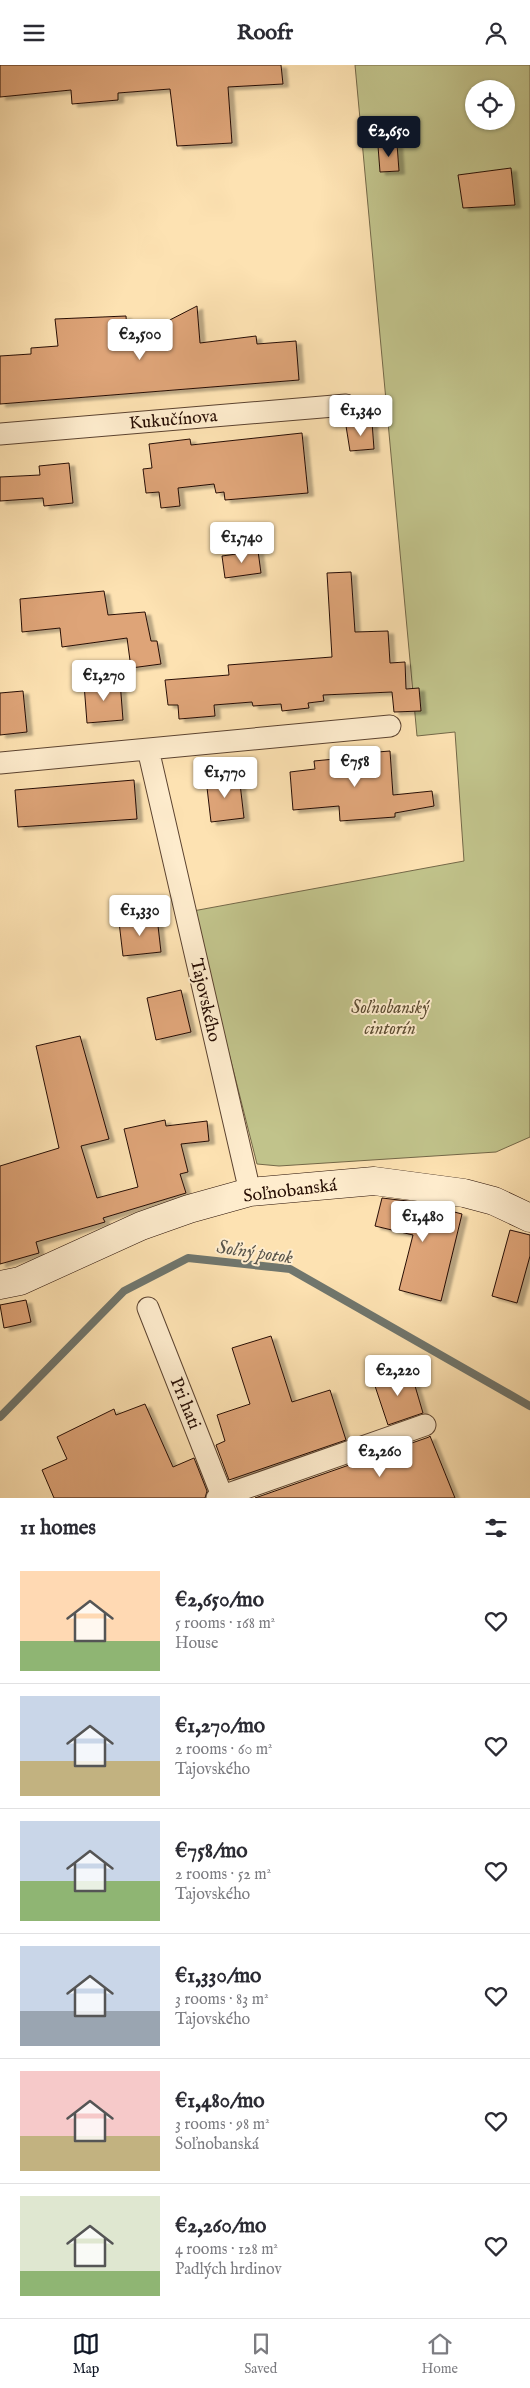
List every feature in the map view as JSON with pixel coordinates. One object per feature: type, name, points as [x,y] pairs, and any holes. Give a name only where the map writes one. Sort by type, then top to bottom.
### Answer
[{"type":"street","name":"Kukučínova","points":[[0,434],[346,405]]},
{"type":"street","points":[[0,763],[390,726]]},
{"type":"street","name":"Tajovského","points":[[148,749],[250,1192]]},
{"type":"street","name":"Soľnobanská","points":[[0,1285],[20,1281],[141,1226],[189,1209],[250,1192],[374,1181],[464,1193],[494,1201],[530,1218]]},
{"type":"street","name":"Pri hati","points":[[148,1308],[221,1497]]},
{"type":"street","points":[[221,1497],[425,1425]]},
{"type":"green space","name":"Soľnobanský cintorín","points":[[355,65],[530,65],[530,1137],[496,1152],[279,1166],[257,1164],[193,911],[464,861],[455,732],[417,736]]},
{"type":"building","points":[[0,65],[281,65],[283,84],[228,87],[232,143],[177,146],[170,89],[118,93],[118,100],[72,104],[71,90],[0,97]]},
{"type":"building","points":[[397,144],[399,171],[380,172],[378,146]]},
{"type":"building","points":[[511,168],[515,205],[463,208],[458,175]]},
{"type":"building","points":[[197,306],[200,343],[256,336],[257,344],[296,341],[299,380],[0,404],[0,356],[31,354],[31,348],[58,346],[55,319],[126,316],[127,331],[162,324]]},
{"type":"building","points":[[372,422],[374,449],[350,451],[346,426]]},
{"type":"building","points":[[302,433],[308,493],[225,500],[224,492],[216,493],[214,484],[178,488],[180,506],[161,508],[159,492],[146,493],[143,469],[152,468],[149,444],[190,439],[191,445]]},
{"type":"building","points":[[69,463],[73,503],[44,506],[43,498],[0,501],[0,477],[40,475],[39,466]]},
{"type":"building","points":[[258,551],[261,573],[225,578],[222,556]]},
{"type":"building","points":[[351,572],[355,632],[388,631],[390,663],[405,662],[406,689],[419,688],[421,711],[394,712],[392,692],[323,695],[324,701],[308,703],[309,708],[282,711],[281,704],[253,706],[252,702],[214,705],[215,716],[179,719],[178,705],[168,705],[165,680],[229,675],[228,665],[332,657],[327,573]]},
{"type":"building","points":[[104,591],[108,615],[145,612],[151,641],[157,641],[161,664],[131,668],[127,638],[62,647],[60,628],[22,632],[20,599]]},
{"type":"building","points":[[120,681],[123,720],[87,723],[84,684]]},
{"type":"building","points":[[23,691],[27,732],[0,735],[0,693]]},
{"type":"building","points":[[390,751],[393,795],[432,791],[434,806],[395,813],[395,817],[340,821],[339,806],[293,810],[290,772],[315,769],[314,761],[366,756],[365,753]]},
{"type":"building","points":[[239,775],[244,818],[211,822],[206,779]]},
{"type":"building","points":[[134,780],[137,819],[18,827],[15,790]]},
{"type":"building","points":[[157,917],[161,952],[123,956],[119,922]]},
{"type":"building","points":[[181,990],[191,1032],[156,1040],[147,998]]},
{"type":"building","points":[[80,1036],[109,1139],[81,1146],[97,1198],[138,1187],[124,1129],[165,1120],[166,1126],[207,1121],[209,1141],[181,1144],[188,1172],[180,1174],[186,1193],[103,1218],[105,1222],[36,1242],[39,1253],[0,1264],[0,1166],[59,1148],[36,1046]]},
{"type":"building","points":[[382,1198],[416,1202],[462,1214],[441,1301],[399,1290],[413,1235],[375,1226]]},
{"type":"building","points":[[510,1230],[530,1235],[530,1256],[517,1303],[492,1296]]},
{"type":"building","points":[[26,1300],[31,1322],[4,1328],[0,1305]]},
{"type":"building","points":[[271,1336],[292,1402],[330,1390],[346,1440],[229,1480],[216,1445],[225,1441],[217,1415],[250,1404],[232,1348]]},
{"type":"building","points":[[410,1369],[423,1413],[388,1425],[373,1380]]},
{"type":"building","points":[[145,1404],[173,1467],[194,1458],[207,1491],[205,1498],[54,1498],[42,1470],[67,1459],[57,1437],[114,1409],[116,1415]]},
{"type":"building","points":[[429,1437],[455,1498],[255,1498]]},
{"type":"waterway","name":"Soľný potok","points":[[0,1417],[124,1291],[188,1258],[290,1269],[530,1406]]}]
